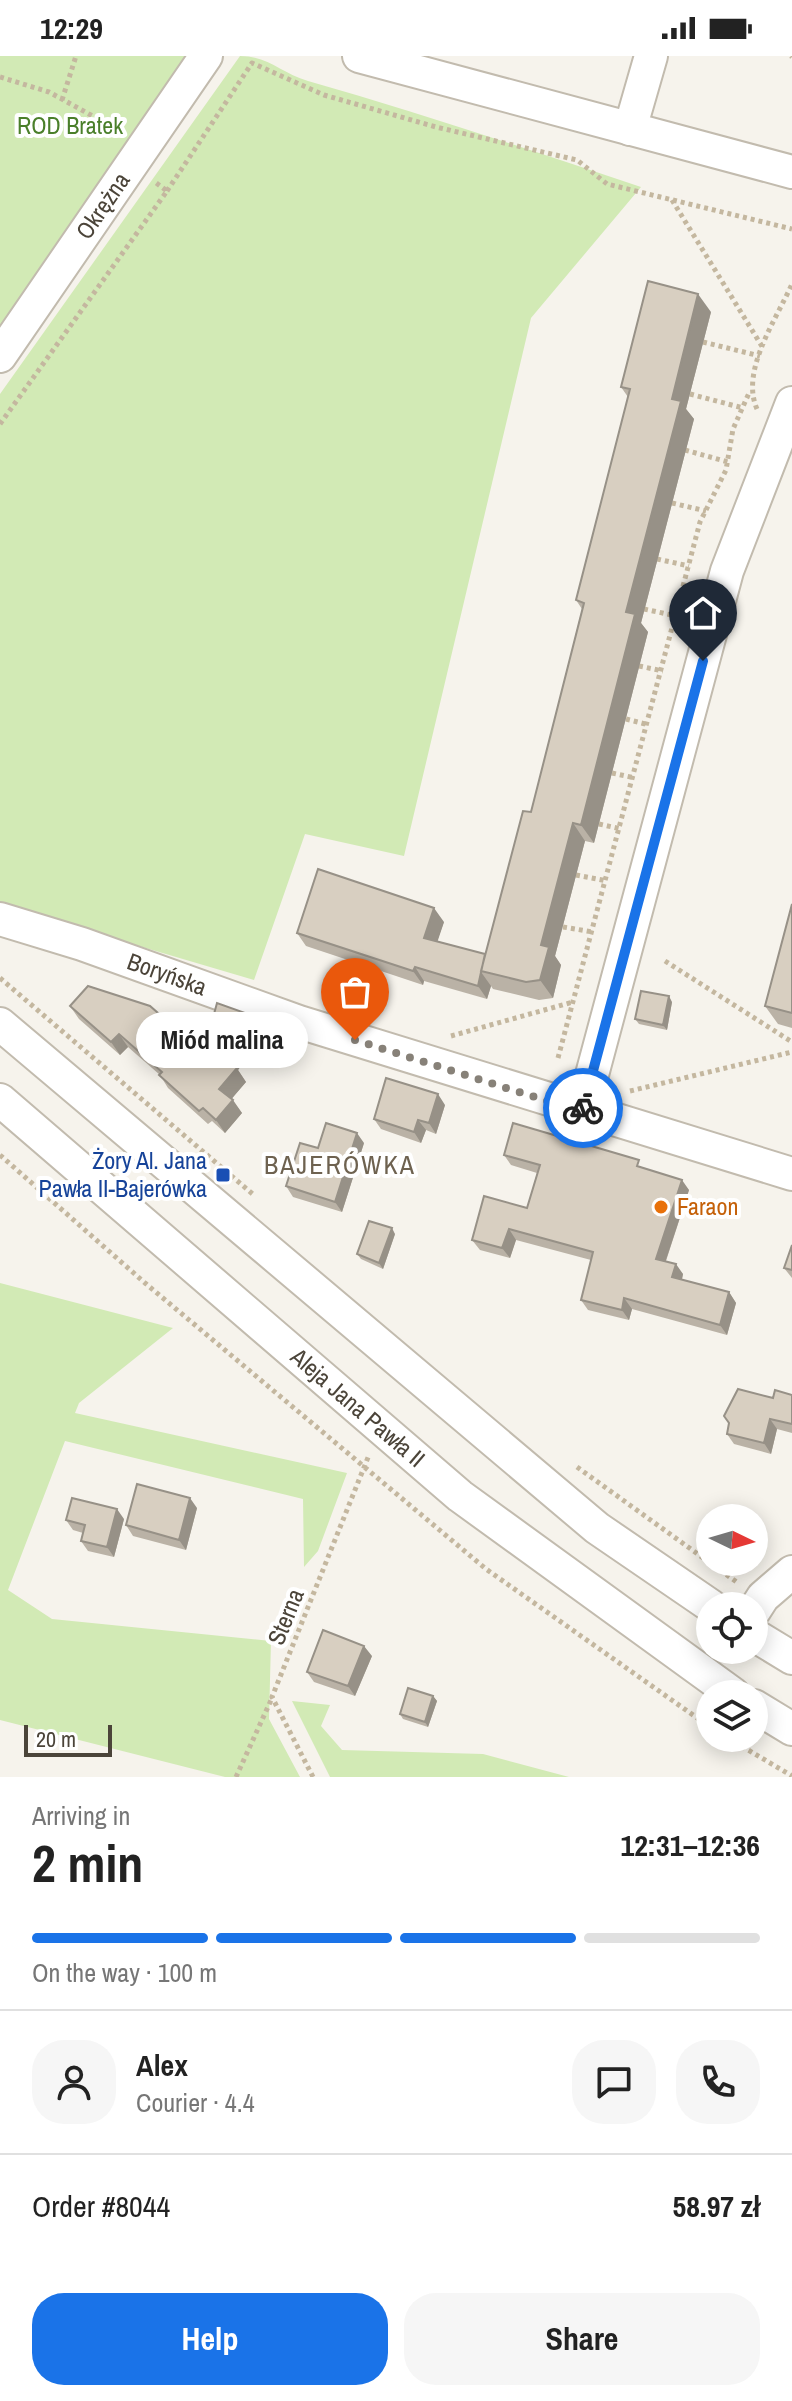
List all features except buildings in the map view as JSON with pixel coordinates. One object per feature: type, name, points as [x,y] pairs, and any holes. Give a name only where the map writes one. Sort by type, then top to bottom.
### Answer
[{"type":"street","name":"Okrężna","points":[[0,356],[206,56]]},
{"type":"street","points":[[359,56],[792,172]]},
{"type":"street","points":[[630,129],[651,56]]},
{"type":"street","points":[[582,1112],[727,571],[792,403]]},
{"type":"street","name":"Boryńska","points":[[0,919],[82,944],[299,1022],[582,1112],[792,1174]]},
{"type":"street","points":[[0,1024],[597,1528],[696,1596]]},
{"type":"street","name":"Aleja Jana Pawła II","points":[[0,1100],[460,1496],[714,1680]]},
{"type":"street","points":[[768,1595],[792,1572]]},
{"type":"street","points":[[768,1643],[792,1658]]},
{"type":"street","points":[[768,1714],[792,1729]]},
{"type":"path","points":[[62,100],[76,56]]},
{"type":"path","points":[[167,191],[252,63],[324,95],[436,127],[577,160],[607,184],[792,229]]},
{"type":"path","points":[[0,77],[62,100],[143,144]]},
{"type":"path","points":[[672,200],[763,349]]},
{"type":"path","points":[[558,1058],[689,566],[706,511],[728,462],[733,429],[749,393],[760,356],[792,284]]},
{"type":"path","points":[[703,342],[760,356]]},
{"type":"path","points":[[749,393],[774,449]]},
{"type":"path","points":[[690,394],[743,408]]},
{"type":"path","points":[[685,450],[728,462]]},
{"type":"path","points":[[672,503],[706,511]]},
{"type":"path","points":[[657,559],[689,566]]},
{"type":"path","points":[[644,609],[676,616]]},
{"type":"path","points":[[639,666],[663,671]]},
{"type":"path","points":[[626,719],[649,725]]},
{"type":"path","points":[[612,773],[635,778]]},
{"type":"path","points":[[599,824],[621,829]]},
{"type":"path","points":[[576,875],[607,881]]},
{"type":"path","points":[[563,927],[593,932]]},
{"type":"path","points":[[665,961],[792,1042]]},
{"type":"path","points":[[0,978],[230,1171],[261,1202]]},
{"type":"path","points":[[441,1038],[574,1002]]},
{"type":"path","points":[[621,1093],[792,1052]]},
{"type":"path","points":[[0,1155],[168,1303],[486,1569],[696,1717]]},
{"type":"path","points":[[566,1460],[742,1592]]},
{"type":"path","name":"Sterna","points":[[236,1777],[367,1467]]},
{"type":"path","points":[[272,1697],[313,1777]]},
{"type":"path","points":[[752,1752],[792,1776]]},
{"type":"green space","name":"ROD Bratek","points":[[0,56],[206,56],[0,356]]},
{"type":"green space","points":[[240,56],[259,59],[298,78],[641,187],[531,318],[404,856],[305,834],[254,980],[0,905],[0,394]]},
{"type":"green space","points":[[0,1283],[173,1328],[79,1403],[75,1413],[347,1473],[318,1551],[304,1567],[303,1499],[65,1441],[8,1590],[52,1619],[271,1641],[269,1719],[300,1777],[225,1777],[0,1720]]},
{"type":"green space","points":[[292,1701],[330,1705],[321,1726],[342,1750],[483,1754],[569,1777],[330,1777]]},
{"type":"way so far","points":[[355,1040],[582,1112],[583,1108]]},
{"type":"place","name":"Miód malina","points":[[355,1040]]},
{"type":"place","name":"Żory Al. Jana Pawła II-Bajerówka","points":[[223,1175]]},
{"type":"place","name":"Faraon","points":[[661,1207]]},
{"type":"district","name":"BAJERÓWKA","points":[[340,1165]]},
{"type":"route","points":[[583,1108],[703,661]]}]
